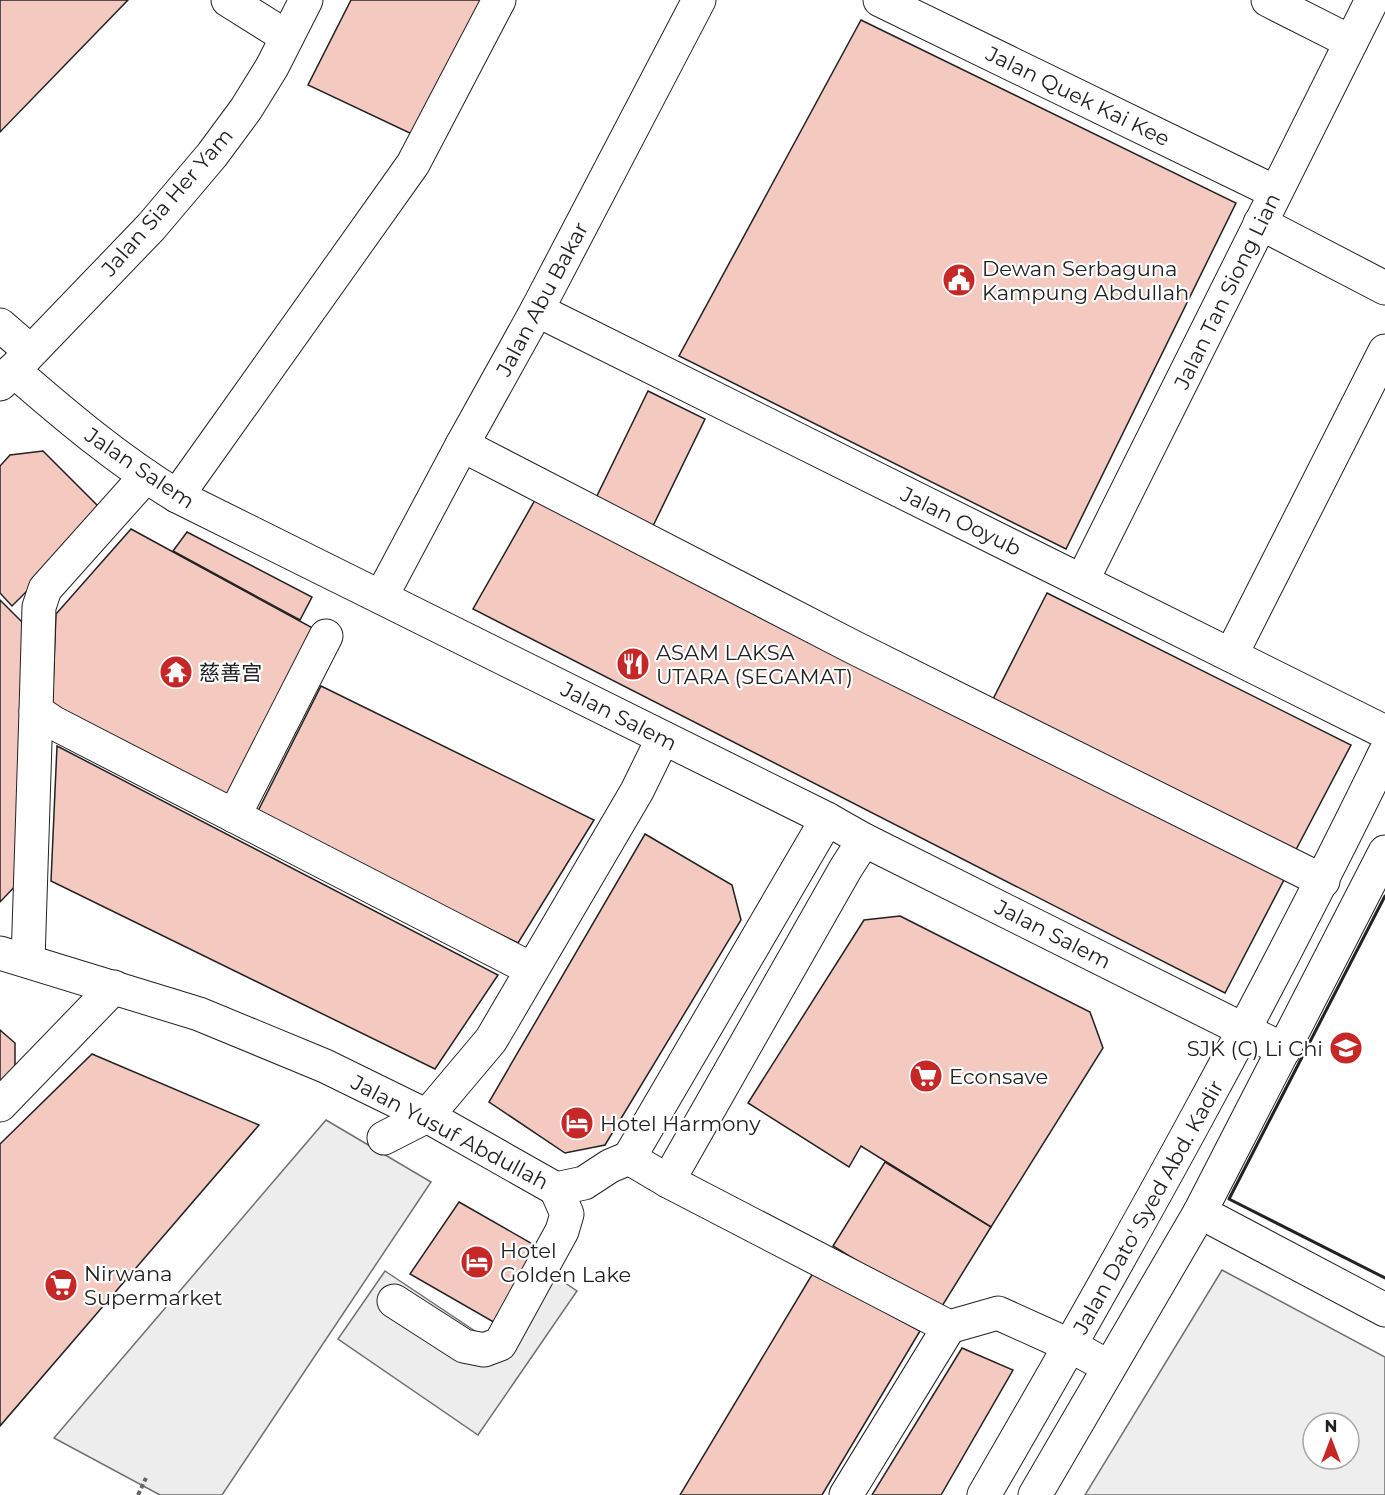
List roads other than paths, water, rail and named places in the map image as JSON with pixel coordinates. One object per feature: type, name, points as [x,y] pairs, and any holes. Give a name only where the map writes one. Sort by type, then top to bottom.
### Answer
[{"type":"street","points":[[228,0],[287,37]]},
{"type":"street","name":"Jalan Sia Her Yam","points":[[14,368],[152,227],[212,155],[246,109],[272,67],[306,0]]},
{"type":"street","points":[[177,496],[413,164],[499,0]]},
{"type":"street","name":"Jalan Abu Bakar","points":[[381,597],[537,310],[699,0]]},
{"type":"street","name":"Jalan Quek Kai Kee","points":[[880,0],[1275,192]]},
{"type":"street","points":[[1268,0],[1351,42]]},
{"type":"street","name":"Jalan Tan Siong Lian","points":[[1082,581],[1372,0]]},
{"type":"street","points":[[1260,223],[1385,288]]},
{"type":"street","name":"Jalan Ooyub","points":[[537,310],[1385,732]]},
{"type":"street","name":"Jalan Salem","points":[[0,325],[14,368],[77,426],[177,496],[827,819],[864,840],[1284,1050]]},
{"type":"street","points":[[1231,655],[1385,351]]},
{"type":"street","points":[[462,445],[864,652],[1323,880]]},
{"type":"street","points":[[14,957],[36,711],[39,607],[45,590],[146,476]]},
{"type":"street","points":[[234,816],[326,636]]},
{"type":"street","points":[[36,711],[54,723],[531,969]]},
{"type":"street","points":[[384,1138],[428,1116],[491,1040],[637,791],[663,738]]},
{"type":"street","name":"Jalan Dato' Syed Abd. Kadir","points":[[984,1495],[1071,1346],[1245,1031],[1385,753]]},
{"type":"street","points":[[827,819],[629,1158],[668,1181],[949,1327]]},
{"type":"street","points":[[668,1181],[864,840]]},
{"type":"street","name":"Jalan Dato' Syed Abd. Kadir","points":[[1035,1495],[1200,1212],[1385,852]]},
{"type":"street","name":"Jalan Yusuf Abdullah","points":[[14,957],[199,1014],[325,1066],[428,1116],[556,1189],[584,1184],[610,1166],[629,1158]]},
{"type":"street","points":[[0,1105],[114,987]]},
{"type":"street","points":[[394,1301],[464,1346],[484,1350],[500,1344],[562,1231],[567,1214],[556,1189]]},
{"type":"street","points":[[1200,1212],[1385,1310]]},
{"type":"street","points":[[846,1495],[949,1327],[998,1313],[1071,1346],[1109,1367]]},
{"type":"place","name":"Dewan Serbaguna Kampung Abdullah","points":[[959,280]]},
{"type":"place","name":"ASAM LAKSA UTARA (SEGAMAT)","points":[[633,664]]},
{"type":"place","name":"慈善宫","points":[[176,672]]},
{"type":"place","name":"SJK (C) Li Chi","points":[[1346,1048]]},
{"type":"place","name":"Econsave","points":[[926,1076]]},
{"type":"place","name":"Hotel Harmony","points":[[577,1123]]},
{"type":"place","name":"Hotel Golden Lake","points":[[477,1262]]},
{"type":"place","name":"Nirwana Supermarket","points":[[61,1285]]}]
